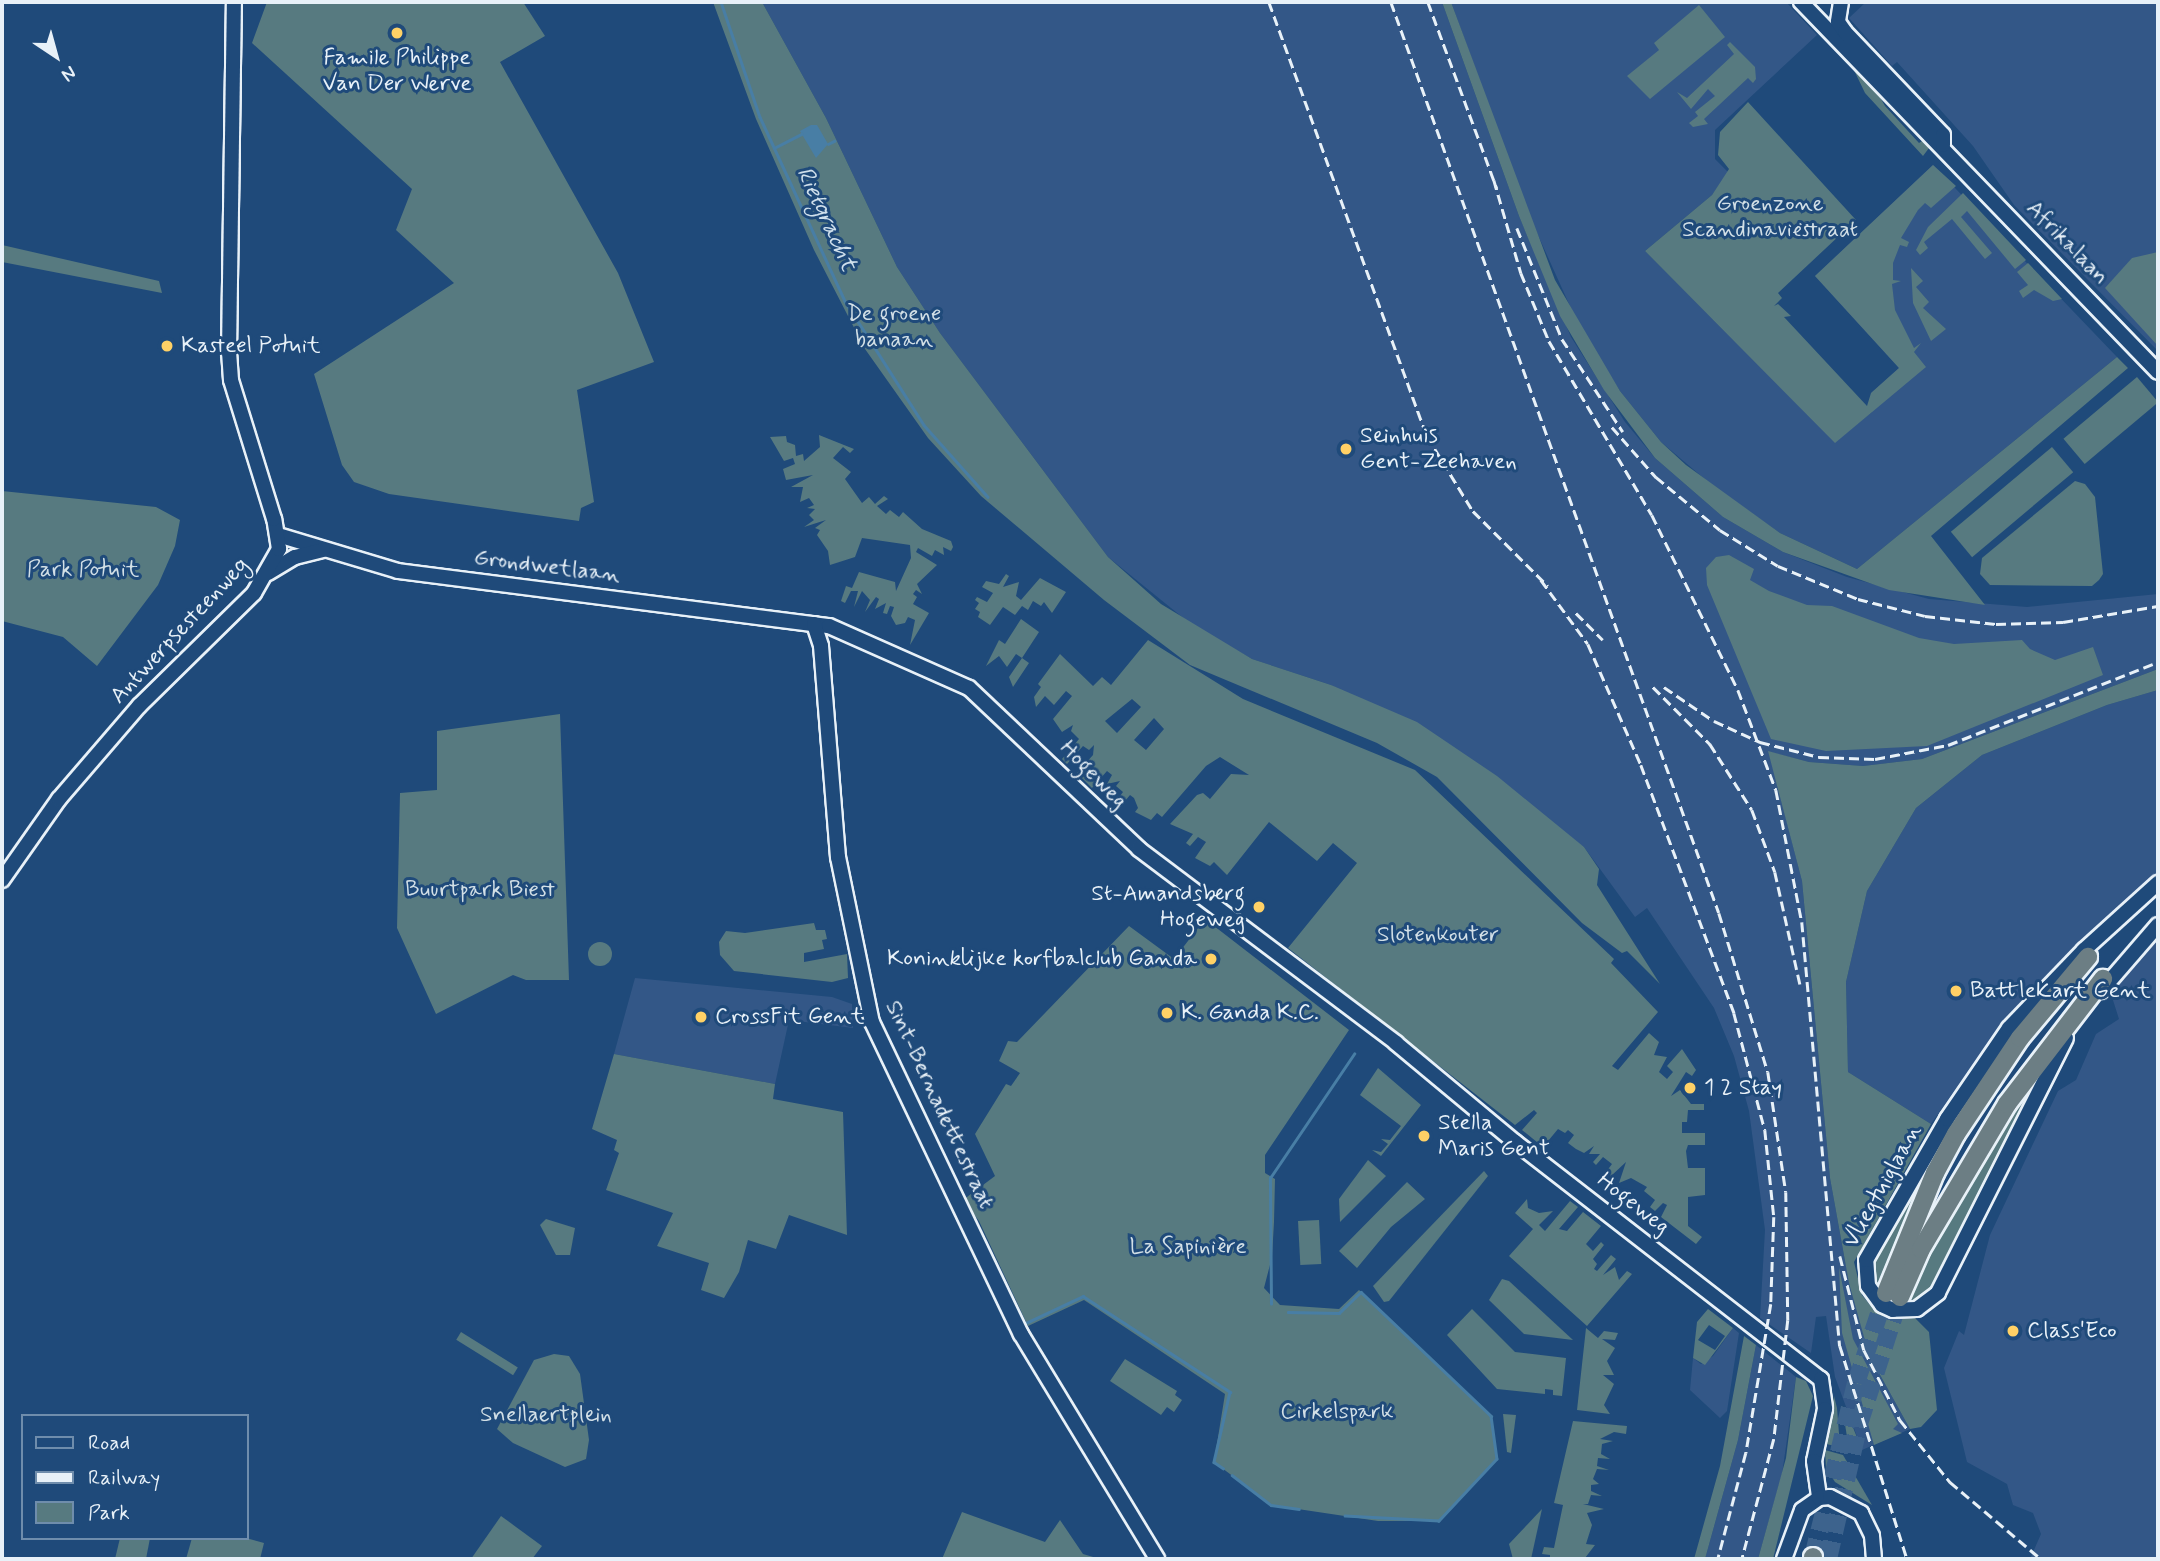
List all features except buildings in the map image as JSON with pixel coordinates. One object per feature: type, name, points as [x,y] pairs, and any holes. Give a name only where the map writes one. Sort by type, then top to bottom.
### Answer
[{"type":"highway","points":[[2086,954],[2020,1038],[1956,1134],[1935,1173],[1893,1295],[2007,1104],[2109,974]]},
{"type":"street","name":"Antwerpsesteenweg","points":[[2,880],[59,799],[139,706],[268,574],[279,549],[278,535],[231,380],[229,353],[234,2]]},
{"type":"street","name":"Afrikalaan","points":[[1801,2],[1934,143],[1943,145],[2158,372]]},
{"type":"street","name":"Afrikalaan","points":[[1841,2],[1838,22],[1845,32],[1942,135],[1943,145]]},
{"type":"street","name":"Grondwetlaan","points":[[278,535],[398,571],[814,624]]},
{"type":"street","points":[[268,574],[295,557],[324,550]]},
{"type":"street","name":"Hogeweg","points":[[814,624],[844,631],[978,694],[1139,849],[1325,990],[1368,1034],[1411,1057],[1821,1380],[1825,1388],[1814,1461],[1819,1498]]},
{"type":"street","name":"Sint-Bernadettestraat","points":[[814,624],[821,646],[838,857],[872,1022],[1021,1334],[1157,1559]]},
{"type":"street","points":[[2086,954],[2158,883]]},
{"type":"street","name":"Vliegtuiglaan","points":[[2086,954],[2009,1028],[1928,1149],[1889,1217],[1864,1269],[1868,1286],[1882,1305],[1894,1310],[1917,1309],[1938,1293],[2053,1059],[2109,974],[2158,925]]},
{"type":"street","points":[[1784,1559],[1797,1519],[1819,1498],[1839,1498],[1861,1513],[1872,1536],[1874,1559]]},
{"type":"shaded area","points":[[762,2],[1442,2],[1519,216],[1571,337],[1625,422],[1655,458],[1723,517],[1783,552],[1847,577],[1929,599],[2027,607],[2158,594],[2158,669],[1922,759],[1863,766],[1809,762],[1769,752],[1802,881],[1830,1178],[1845,1261],[1869,1355],[1910,1429],[1862,1450],[1835,1377],[1826,1316],[1816,1317],[1811,1353],[1760,1318],[1765,1230],[1749,1111],[1734,1056],[1714,1008],[1647,908],[1635,917],[1584,847],[1331,685],[1252,659],[1192,625],[1108,557],[940,333],[897,267],[826,118]]},
{"type":"shaded area","points":[[1451,2],[1786,2],[1817,35],[1715,130],[1715,159],[1728,172],[1712,195],[1645,251],[1835,442],[1872,412],[1871,393],[1899,368],[1815,276],[1933,165],[2117,357],[1857,569],[1780,533],[1713,486],[1661,442],[1620,391],[1579,326],[1528,213]]},
{"type":"shaded area","points":[[1866,2],[2158,2],[2158,351],[2014,205],[1973,146],[1897,62],[1892,66],[1849,18]]},
{"type":"shaded area","points":[[817,125],[828,144],[816,158],[800,131]]},
{"type":"shaded area","points":[[2158,690],[2158,873],[1996,1031],[1931,1124],[1848,1072],[1846,982],[1867,891],[1916,808],[1982,755],[2107,705]]},
{"type":"shaded area","points":[[2158,938],[2158,1559],[2030,1559],[2041,1534],[2033,1513],[2013,1505],[2007,1484],[1967,1462],[1944,1368],[1959,1331],[1964,1335],[1990,1235],[2058,1091],[2076,1080],[2096,1034],[2119,1019],[2111,994]]},
{"type":"shaded area","points":[[635,978],[832,997],[852,1004],[853,1028],[789,1020],[775,1084],[614,1054]]},
{"type":"shaded area","points":[[1733,1328],[1739,1333],[1727,1411],[1720,1418],[1690,1390],[1693,1358],[1701,1364],[1713,1356]]},
{"type":"shaded area","points":[[1756,1345],[1796,1377],[1782,1474],[1758,1559],[1705,1559],[1738,1440]]},
{"type":"green space","points":[[267,2],[523,2],[545,36],[500,62],[618,273],[654,362],[577,390],[594,502],[581,508],[579,521],[389,494],[354,482],[342,465],[314,374],[454,283],[396,230],[412,189],[252,43]]},
{"type":"green space","name":"De groene banaan","points":[[713,2],[762,2],[826,118],[897,267],[940,333],[1108,557],[1161,604],[1252,659],[1331,685],[1417,722],[1497,776],[1584,847],[1599,869],[1597,885],[1660,984],[1627,951],[1622,953],[1582,923],[1437,777],[1377,743],[1190,665],[1104,600],[981,496],[928,438],[865,349],[814,250],[756,119]]},
{"type":"green space","points":[[1442,2],[1451,2],[1555,280],[1620,391],[1661,442],[1686,465],[1780,533],[1857,569],[2117,357],[2128,368],[1931,536],[1985,605],[1889,590],[1783,552],[1723,517],[1655,458],[1604,390],[1560,316],[1519,216]]},
{"type":"green space","points":[[1699,5],[1725,37],[1650,99],[1627,76],[1659,50],[1654,43]]},
{"type":"green space","points":[[1730,42],[1755,67],[1756,79],[1753,83],[1748,78],[1704,119],[1708,124],[1693,127],[1689,123],[1698,116],[1695,112],[1715,96],[1708,89],[1691,109],[1677,92],[1687,98],[1734,54],[1727,45]]},
{"type":"green space","points":[[1852,66],[1872,83],[1885,106],[1919,143],[1925,139],[1929,148],[1923,156],[1865,93]]},
{"type":"green space","name":"Groenzone Scandinaviëstraat","points":[[1748,102],[1856,220],[1778,293],[1782,298],[1774,306],[1778,304],[1791,316],[1784,317],[1867,406],[1871,393],[1899,368],[1815,276],[1933,165],[1956,186],[1931,208],[1925,203],[1918,210],[1901,238],[1909,242],[1907,247],[1900,245],[1893,263],[1893,280],[1901,281],[1892,284],[1895,310],[1914,348],[1921,343],[1914,352],[1926,367],[1835,443],[1645,251],[1712,195],[1729,169],[1718,155],[1720,132]]},
{"type":"green space","points":[[1963,193],[2026,260],[2015,269],[1967,211],[1961,217],[1992,253],[1985,259],[1952,219],[1924,242],[1928,248],[1920,255],[1916,250],[1928,227]]},
{"type":"green space","points":[[2,245],[159,281],[162,293],[2,262]]},
{"type":"green space","points":[[2158,252],[2158,346],[2105,288],[2132,258]]},
{"type":"green space","points":[[2028,263],[2062,299],[2053,301],[2034,290],[2023,298],[2019,291],[2028,285],[2017,272]]},
{"type":"green space","points":[[1911,268],[1923,281],[1916,287],[1929,302],[1923,308],[1946,329],[1931,341],[1913,303]]},
{"type":"green space","points":[[2137,377],[2158,402],[2085,464],[2063,439]]},
{"type":"green space","points":[[819,435],[854,449],[850,453],[843,447],[833,458],[851,472],[845,479],[862,503],[869,497],[875,504],[884,496],[888,499],[877,506],[886,514],[890,510],[899,517],[903,512],[922,529],[951,541],[951,551],[943,547],[944,555],[935,550],[932,556],[918,548],[916,552],[937,565],[917,584],[922,594],[916,590],[913,594],[917,597],[913,604],[929,613],[910,645],[915,620],[908,617],[905,623],[896,625],[891,616],[894,607],[890,606],[887,614],[883,613],[886,603],[875,609],[879,599],[876,597],[865,612],[870,600],[862,591],[854,607],[858,591],[851,591],[845,603],[841,601],[846,586],[852,588],[859,572],[895,582],[896,591],[911,558],[910,545],[862,538],[855,557],[830,565],[828,551],[817,535],[820,530],[815,528],[826,520],[804,527],[814,520],[809,515],[815,509],[807,508],[814,505],[809,498],[800,502],[803,487],[791,487],[813,475],[786,480],[783,469],[795,464],[793,458],[784,461],[770,437],[786,436],[787,442],[795,445],[796,456],[803,454],[804,461],[820,447]]},
{"type":"green space","points":[[2052,447],[2073,472],[1972,557],[1951,532]]},
{"type":"green space","points":[[2075,481],[2085,484],[2095,497],[2103,574],[2099,580],[2092,586],[1990,585],[1980,574],[1982,558]]},
{"type":"green space","name":"Park Potuit","points":[[2,491],[156,507],[180,520],[175,546],[158,585],[97,666],[63,637],[2,621]]},
{"type":"green space","points":[[1729,555],[1754,569],[1750,580],[1769,591],[1807,605],[1832,606],[1919,638],[1954,644],[2022,640],[2030,649],[2055,660],[2093,647],[2103,675],[1927,746],[1826,751],[1771,739],[1707,585],[1706,568],[1716,557]]},
{"type":"green space","points":[[1006,574],[1009,576],[1003,587],[1019,582],[1016,596],[1021,600],[1040,578],[1066,592],[1052,613],[1044,602],[1041,606],[1033,601],[1028,610],[1022,606],[1015,615],[1003,607],[990,625],[978,617],[980,612],[975,609],[979,603],[975,600],[977,597],[987,602],[993,593],[982,587],[986,581],[999,584]]},
{"type":"green space","points":[[1021,619],[1039,632],[1022,658],[1016,654],[1007,667],[999,656],[986,666],[999,640],[1005,644]]},
{"type":"green space","name":"Slotenkouter","points":[[1148,640],[1243,699],[1415,770],[1614,959],[1611,963],[1658,1012],[1612,1066],[1618,1070],[1649,1033],[1659,1042],[1654,1055],[1667,1057],[1659,1072],[1667,1079],[1673,1072],[1667,1066],[1682,1049],[1696,1070],[1692,1076],[1686,1072],[1671,1096],[1680,1090],[1691,1104],[1704,1104],[1704,1110],[1688,1110],[1687,1122],[1682,1122],[1682,1133],[1705,1133],[1705,1145],[1688,1145],[1686,1151],[1688,1168],[1705,1168],[1705,1195],[1688,1197],[1688,1226],[1702,1237],[1696,1244],[1661,1217],[1667,1205],[1663,1203],[1655,1211],[1650,1207],[1655,1200],[1644,1191],[1647,1187],[1631,1178],[1619,1183],[1626,1162],[1611,1176],[1606,1172],[1612,1164],[1603,1157],[1596,1165],[1593,1162],[1600,1154],[1589,1154],[1594,1146],[1584,1153],[1576,1149],[1568,1143],[1574,1135],[1568,1130],[1565,1133],[1558,1129],[1543,1147],[1522,1130],[1537,1113],[1534,1110],[1515,1125],[1288,948],[1357,863],[1333,843],[1317,861],[1269,822],[1227,875],[1214,862],[1210,866],[1195,858],[1206,842],[1198,837],[1190,846],[1186,843],[1193,834],[1170,824],[1197,795],[1203,793],[1210,799],[1231,774],[1249,775],[1220,757],[1206,766],[1162,817],[1157,813],[1151,820],[1135,812],[1138,808],[1134,798],[1130,795],[1125,801],[1120,796],[1123,792],[1116,786],[1120,781],[1107,784],[1112,775],[1107,771],[1092,788],[1077,773],[1093,755],[1094,745],[1089,750],[1083,746],[1067,764],[1062,759],[1079,739],[1071,731],[1073,725],[1062,732],[1053,719],[1072,696],[1066,691],[1054,705],[1045,696],[1036,707],[1034,697],[1041,687],[1038,684],[1060,654],[1093,686],[1102,677],[1111,685]],"holes":[[[1132,699],[1141,707],[1117,733],[1105,721]],[[1154,718],[1164,729],[1146,750],[1134,740]]]},
{"type":"green space","points":[[1022,658],[1029,663],[1013,687],[1009,677]]},
{"type":"green space","points":[[2158,669],[2158,690],[2107,705],[1982,755],[1916,808],[1867,891],[1846,982],[1848,1072],[1931,1124],[1854,1262],[1862,1295],[1870,1305],[1895,1319],[1915,1318],[1929,1332],[1937,1410],[1921,1427],[1910,1429],[1869,1355],[1849,1283],[1830,1178],[1802,881],[1768,751],[1809,762],[1863,766],[1922,759]]},
{"type":"green space","name":"Buurtpark Biest","points":[[560,714],[569,980],[526,980],[513,975],[436,1014],[397,928],[400,793],[437,790],[437,731]]},
{"type":"green space","points":[[1205,919],[1349,1030],[1265,1155],[1265,1173],[1275,1179],[1272,1257],[1264,1288],[1280,1305],[1339,1309],[1359,1290],[1491,1416],[1497,1459],[1439,1521],[1378,1521],[1271,1505],[1214,1462],[1225,1394],[1084,1300],[1028,1326],[979,1221],[963,1200],[995,1176],[975,1134],[1006,1084],[1011,1086],[1020,1073],[999,1061],[1008,1041],[1017,1042],[1129,926],[1174,959]]},
{"type":"green space","points":[[814,923],[816,930],[825,930],[827,939],[822,940],[824,949],[804,953],[804,962],[847,954],[848,978],[832,982],[734,971],[720,955],[719,942],[726,931],[745,933]]},
{"type":"green space","points":[[600,942],[608,946],[612,954],[608,962],[600,966],[592,962],[588,954],[592,946]]},
{"type":"green space","points":[[2058,1041],[1926,1301],[1898,1307],[1874,1290],[1870,1258],[1949,1124],[1991,1063],[1931,1169],[1907,1300],[1951,1211]]},
{"type":"green space","points":[[614,1054],[775,1084],[773,1099],[843,1112],[847,1235],[789,1215],[776,1249],[748,1240],[739,1272],[724,1298],[701,1290],[709,1263],[657,1246],[673,1213],[606,1190],[619,1153],[614,1150],[617,1140],[592,1129]]},
{"type":"green space","points":[[1378,1068],[1421,1105],[1381,1156],[1372,1150],[1381,1152],[1388,1144],[1381,1139],[1390,1140],[1401,1126],[1360,1095]]},
{"type":"green space","points":[[1368,1160],[1386,1176],[1340,1222],[1339,1199]]},
{"type":"green space","points":[[1484,1171],[1488,1176],[1389,1301],[1384,1302],[1373,1286]]},
{"type":"green space","points":[[1407,1182],[1425,1199],[1391,1227],[1357,1268],[1339,1251]]},
{"type":"green space","points":[[1527,1199],[1528,1208],[1539,1213],[1553,1211],[1539,1225],[1545,1231],[1570,1201],[1578,1207],[1559,1229],[1567,1231],[1583,1212],[1601,1226],[1586,1244],[1593,1251],[1601,1242],[1604,1245],[1593,1259],[1597,1264],[1594,1269],[1597,1271],[1611,1255],[1616,1259],[1603,1275],[1615,1267],[1619,1280],[1627,1271],[1632,1274],[1587,1326],[1509,1256],[1533,1229],[1515,1213]]},
{"type":"green space","points":[[546,1219],[575,1228],[570,1255],[556,1255],[540,1225]]},
{"type":"green space","points":[[1319,1220],[1321,1264],[1300,1265],[1298,1221]]},
{"type":"green space","points":[[1839,1267],[1853,1339],[1898,1424],[1893,1429],[1902,1433],[1874,1445],[1842,1333]]},
{"type":"green space","points":[[1502,1279],[1509,1281],[1573,1340],[1524,1334],[1489,1300]]},
{"type":"green space","points":[[1472,1309],[1515,1352],[1566,1358],[1562,1396],[1553,1395],[1553,1390],[1545,1389],[1545,1394],[1497,1389],[1447,1335]]},
{"type":"green space","points":[[1708,1309],[1733,1328],[1705,1365],[1693,1358],[1697,1322]],"holes":[[[1709,1325],[1725,1336],[1715,1350],[1698,1340]]]},
{"type":"green space","points":[[1586,1328],[1598,1338],[1604,1331],[1618,1333],[1615,1340],[1602,1339],[1615,1348],[1607,1361],[1614,1375],[1603,1375],[1614,1384],[1604,1405],[1610,1414],[1577,1410]]},
{"type":"green space","points":[[461,1332],[518,1368],[513,1375],[456,1340]]},
{"type":"green space","points":[[1744,1336],[1756,1345],[1738,1440],[1705,1559],[1694,1559],[1720,1466]]},
{"type":"green space","name":"Snellaertplein","points":[[554,1354],[569,1356],[580,1374],[589,1440],[586,1459],[565,1467],[513,1443],[497,1429],[534,1360]]},
{"type":"green space","points":[[1125,1359],[1177,1391],[1175,1395],[1182,1400],[1174,1412],[1167,1407],[1161,1415],[1110,1381]]},
{"type":"green space","points":[[1796,1377],[1806,1381],[1813,1396],[1773,1559],[1758,1559],[1786,1458]]},
{"type":"green space","points":[[1834,1396],[1837,1408],[1840,1447],[1826,1444]]},
{"type":"green space","points":[[1842,1406],[1846,1410],[1862,1450],[1849,1449]]},
{"type":"green space","points":[[1503,1414],[1516,1415],[1511,1453],[1507,1452]]},
{"type":"green space","points":[[1573,1421],[1627,1426],[1626,1434],[1614,1432],[1600,1439],[1613,1441],[1602,1444],[1601,1454],[1610,1459],[1598,1458],[1597,1466],[1609,1470],[1597,1469],[1593,1479],[1599,1484],[1591,1485],[1591,1491],[1602,1496],[1591,1495],[1588,1504],[1583,1504],[1604,1509],[1587,1513],[1592,1525],[1586,1544],[1595,1545],[1585,1558],[1591,1559],[1550,1559],[1550,1555],[1542,1554],[1544,1547],[1554,1548],[1563,1505],[1554,1503]]},
{"type":"green space","points":[[1825,1450],[1843,1455],[1872,1505],[1835,1482],[1826,1468]]},
{"type":"green space","points":[[1542,1509],[1531,1559],[1513,1559],[1509,1544]]},
{"type":"green space","points":[[962,1512],[1045,1542],[1060,1520],[1083,1554],[1100,1559],[942,1559]]},
{"type":"green space","points":[[501,1516],[542,1546],[532,1559],[471,1559]]},
{"type":"green space","points":[[248,1539],[264,1543],[260,1559],[186,1559],[191,1540]]},
{"type":"green space","points":[[120,1540],[150,1540],[146,1559],[115,1559]]},
{"type":"waterway","name":"Rietgracht","points":[[721,2],[760,117],[845,301],[924,425],[988,497]]},
{"type":"waterway","points":[[774,148],[802,134]]},
{"type":"waterway","points":[[828,144],[834,141]]},
{"type":"waterway","points":[[1271,1304],[1270,1178],[1354,1054]]},
{"type":"waterway","points":[[1288,1312],[1339,1313],[1361,1292],[1491,1416],[1497,1459],[1439,1521],[1345,1516]]},
{"type":"waterway","points":[[1026,1323],[1083,1296],[1230,1392],[1214,1462],[1223,1468]]},
{"type":"waterway","points":[[1232,1475],[1271,1505],[1299,1509]]},
{"type":"tunnel","points":[[1813,1557],[1856,1383],[1886,1293]]},
{"type":"tunnel","points":[[1828,1559],[1859,1424],[1900,1297]]},
{"type":"railway","points":[[1269,2],[1427,436],[1473,511],[1548,586]]},
{"type":"railway","points":[[1391,2],[1719,913],[1768,1072],[1786,1192],[1788,1320],[1774,1439],[1742,1559]]},
{"type":"railway","points":[[1428,2],[1497,189]]},
{"type":"railway","points":[[1494,180],[1521,273],[1549,341],[1652,515],[1738,690],[1776,790],[1802,922],[1840,1346],[1907,1559]]},
{"type":"railway","points":[[1517,228],[1562,339],[1623,432]]},
{"type":"railway","points":[[1612,427],[1656,477],[1720,530],[1778,566],[1858,599],[1925,616],[1996,624],[2063,622],[2158,606]]},
{"type":"railway","points":[[1541,580],[1588,644],[1641,765],[1734,1013],[1765,1130],[1774,1217],[1771,1304],[1746,1453],[1718,1559]]},
{"type":"railway","points":[[1576,613],[1603,640]]},
{"type":"railway","points":[[1664,687],[1714,721],[1760,742],[1819,757],[1875,759],[1948,745],[2158,662]]},
{"type":"railway","points":[[1653,687],[1710,744],[1752,810],[1775,872],[1800,984]]},
{"type":"railway","points":[[1840,1256],[1864,1350],[1900,1420],[1950,1482],[2041,1559]]},
{"type":"place","name":"Famile Philippe Van Der Werve","points":[[397,33]]},
{"type":"place","name":"Kasteel Potuit","points":[[167,346]]},
{"type":"place","name":"Seinhuis Gent-Zeehaven","points":[[1346,449]]},
{"type":"place","name":"St-Amandsberg Hogeweg","points":[[1259,907]]},
{"type":"place","name":"Koninklijke korfbalclub Ganda","points":[[1211,959]]},
{"type":"place","name":"BattleKart Gent","points":[[1956,991]]},
{"type":"place","name":"K. Ganda K.C.","points":[[1167,1013]]},
{"type":"place","name":"CrossFit Gent","points":[[701,1017]]},
{"type":"place","name":"1 2 Stay","points":[[1690,1088]]},
{"type":"place","name":"Stella Maris Gent","points":[[1424,1136]]},
{"type":"place","name":"Class'Eco","points":[[2013,1331]]},
{"type":"park label","name":"La Sapinière","points":[[1188,1247]]},
{"type":"park label","name":"Cirkelspark","points":[[1337,1412]]}]
